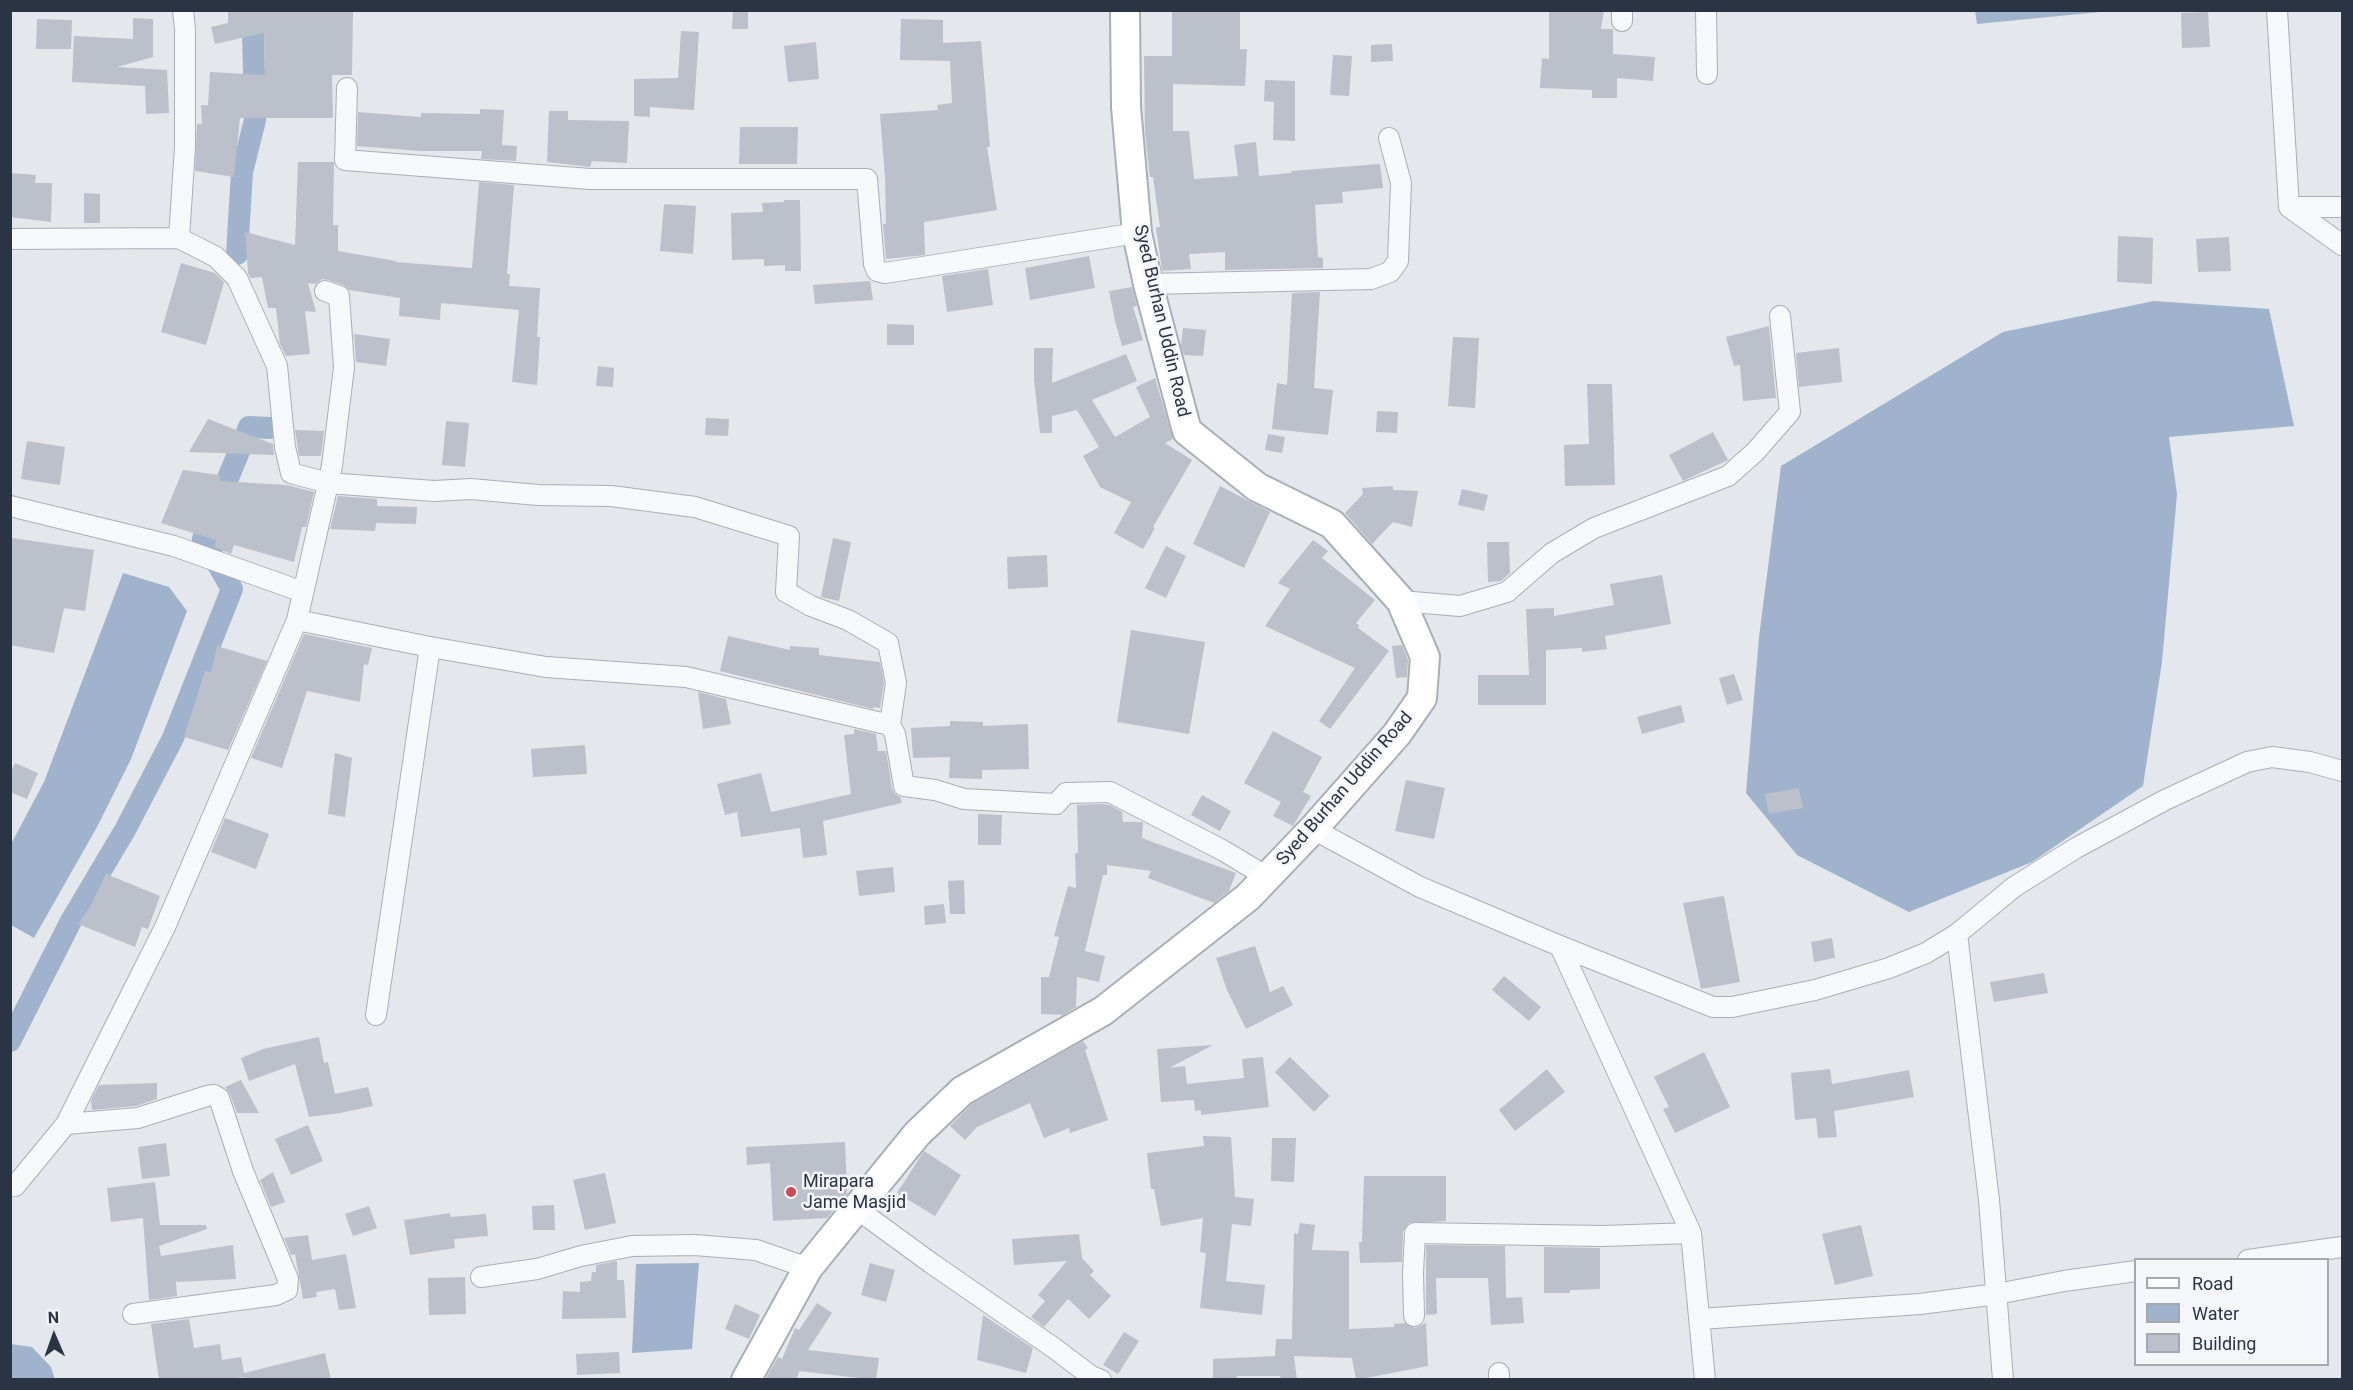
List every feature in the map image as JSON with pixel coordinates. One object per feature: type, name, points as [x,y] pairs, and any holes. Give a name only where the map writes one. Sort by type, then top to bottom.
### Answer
[{"type":"street","points":[[179,238],[184,147],[185,29],[183,10]]},
{"type":"street","name":"Syed Burhan Uddin Road","points":[[746,1380],[808,1268],[917,1134],[962,1091],[1103,1011],[1248,897],[1313,829],[1397,734],[1422,698],[1425,657],[1401,601],[1332,524],[1257,487],[1187,431],[1148,284],[1137,233],[1125,107],[1125,10]]},
{"type":"street","points":[[1706,10],[1707,74]]},
{"type":"street","points":[[2277,10],[2289,207]]},
{"type":"street","points":[[347,88],[345,160],[590,178],[867,178],[874,264],[877,271],[885,273],[1137,233]]},
{"type":"street","points":[[1148,284],[1371,279],[1390,272],[1398,261],[1401,183],[1389,138]]},
{"type":"street","points":[[2289,207],[2343,207]]},
{"type":"street","points":[[2289,207],[2343,245]]},
{"type":"street","points":[[10,239],[179,238],[216,257],[237,278],[278,366],[285,447],[291,473],[328,483],[434,491],[471,489],[538,495],[611,496],[695,507],[789,536],[786,592],[811,606],[848,620],[888,643],[896,683],[890,725],[895,735],[904,786],[935,790],[964,799],[1056,804],[1066,793],[1110,792],[1224,851],[1267,877]]},
{"type":"street","points":[[10,1184],[15,1186],[66,1124],[165,927],[297,620],[332,466],[344,367],[339,296],[325,291]]},
{"type":"street","points":[[1401,601],[1460,606],[1507,592],[1552,553],[1594,528],[1728,477],[1755,452],[1790,412],[1780,316]]},
{"type":"street","points":[[10,506],[174,546],[303,592]]},
{"type":"street","points":[[297,620],[430,647],[546,667],[686,677],[890,725]]},
{"type":"street","points":[[376,1015],[430,647]]},
{"type":"street","points":[[1313,829],[1420,886],[1560,946],[1713,1007],[1732,1007],[1815,990],[1889,968],[1926,953],[1957,934],[2014,887],[2076,848],[2165,800],[2247,762],[2272,757],[2310,762],[2343,771]]},
{"type":"street","points":[[1957,934],[1989,1200],[2003,1380]]},
{"type":"street","points":[[1560,946],[1690,1233],[1705,1380]]},
{"type":"street","points":[[66,1124],[138,1118],[207,1096],[214,1095],[219,1098],[243,1171],[288,1279],[287,1290],[276,1295],[133,1314]]},
{"type":"street","points":[[857,1209],[1091,1376],[1101,1380]]},
{"type":"street","points":[[1414,1316],[1415,1233],[1603,1236],[1690,1233]]},
{"type":"street","points":[[481,1277],[537,1269],[581,1256],[632,1246],[695,1245],[756,1250],[808,1268]]},
{"type":"street","points":[[2263,1258],[2343,1247]]},
{"type":"street","points":[[1700,1319],[1920,1304],[2134,1271]]},
{"type":"water","points":[[1975,10],[2110,10],[2110,11],[1977,24]]},
{"type":"water","points":[[2154,301],[2269,309],[2294,426],[2169,437],[2177,494],[2162,662],[2143,786],[2032,862],[1909,912],[1797,855],[1746,793],[1759,637],[1781,466],[2003,332]]},
{"type":"water","points":[[123,573],[169,587],[187,611],[131,759],[97,827],[34,938],[11,925],[11,844],[44,782]]},
{"type":"water","points":[[699,1263],[692,1349],[632,1353],[636,1264]]},
{"type":"water","points":[[11,1344],[32,1347],[51,1367],[55,1379],[11,1379]]},
{"type":"building","points":[[228,10],[353,10],[352,75],[332,75],[333,118],[240,118],[234,177],[195,171],[197,124],[202,124],[201,105],[208,105],[210,72],[265,75],[264,33],[215,44],[211,27],[228,23]]},
{"type":"building","points":[[733,10],[748,10],[748,29],[732,29]]},
{"type":"building","points":[[1172,10],[1240,10],[1240,49],[1247,49],[1245,86],[1173,84],[1173,131],[1189,131],[1194,179],[1238,176],[1234,145],[1256,142],[1259,176],[1291,173],[1291,171],[1380,164],[1383,188],[1342,192],[1343,203],[1315,205],[1318,257],[1323,258],[1323,268],[1225,270],[1225,252],[1189,254],[1191,269],[1162,271],[1156,227],[1160,227],[1153,177],[1150,177],[1145,133],[1144,56],[1172,56]]},
{"type":"building","points":[[1549,10],[1604,10],[1601,29],[1613,29],[1613,54],[1655,57],[1653,81],[1617,78],[1617,98],[1592,98],[1592,90],[1540,88],[1542,58],[1549,59]]},
{"type":"building","points":[[2208,12],[2210,47],[2182,48],[2181,13]]},
{"type":"building","points":[[133,18],[153,19],[153,57],[117,67],[167,70],[169,113],[146,114],[145,86],[72,82],[74,36],[133,39]]},
{"type":"building","points":[[37,19],[72,20],[71,49],[36,49]]},
{"type":"building","points":[[901,19],[943,20],[943,43],[981,41],[990,147],[987,147],[997,210],[924,222],[925,255],[886,259],[883,224],[886,224],[885,178],[880,114],[938,110],[937,105],[952,103],[950,61],[900,60]]},
{"type":"building","points":[[681,31],[699,32],[694,110],[650,107],[650,117],[634,116],[634,79],[678,78]]},
{"type":"building","points":[[816,42],[819,79],[788,82],[784,46]]},
{"type":"building","points":[[1392,44],[1393,61],[1371,62],[1371,45]]},
{"type":"building","points":[[1333,55],[1352,56],[1349,96],[1330,95]]},
{"type":"building","points":[[1265,80],[1295,81],[1295,141],[1273,140],[1274,102],[1264,101]]},
{"type":"building","points":[[480,109],[504,110],[502,145],[517,146],[516,161],[481,159],[482,151],[420,151],[357,146],[358,112],[421,117],[421,113],[480,114]]},
{"type":"building","points":[[549,111],[568,111],[568,120],[629,121],[627,163],[592,161],[590,167],[547,162]]},
{"type":"building","points":[[740,127],[798,127],[797,164],[739,164]]},
{"type":"building","points":[[298,162],[334,162],[333,225],[338,225],[338,251],[395,262],[472,268],[479,182],[514,185],[507,274],[510,274],[509,286],[540,288],[537,385],[512,382],[519,310],[441,303],[440,320],[399,316],[400,298],[349,290],[343,285],[322,279],[315,284],[308,283],[316,312],[305,311],[310,354],[286,356],[280,344],[276,308],[268,308],[262,277],[250,278],[248,272],[245,232],[295,245]]},
{"type":"building","points":[[10,173],[36,175],[35,183],[52,183],[51,222],[10,217]]},
{"type":"building","points":[[84,193],[100,194],[100,223],[84,223]]},
{"type":"building","points":[[784,200],[800,200],[801,271],[785,271],[785,265],[764,266],[764,259],[732,260],[731,213],[763,212],[762,203],[784,202]]},
{"type":"building","points":[[664,204],[696,206],[693,254],[660,251]]},
{"type":"building","points":[[2118,236],[2153,238],[2152,284],[2117,282]]},
{"type":"building","points":[[2229,237],[2231,271],[2198,272],[2196,239]]},
{"type":"building","points":[[1089,256],[1095,288],[1030,300],[1025,268]]},
{"type":"building","points":[[181,263],[215,273],[224,282],[206,345],[161,332]]},
{"type":"building","points":[[988,269],[993,305],[947,312],[942,276]]},
{"type":"building","points":[[870,281],[873,300],[815,304],[813,285]]},
{"type":"building","points":[[1132,287],[1137,306],[1133,307],[1143,340],[1122,346],[1109,291]]},
{"type":"building","points":[[1320,292],[1314,388],[1333,390],[1328,435],[1272,429],[1277,383],[1287,385],[1292,293]]},
{"type":"building","points":[[887,324],[914,325],[914,345],[887,345]]},
{"type":"building","points":[[1769,326],[1776,398],[1743,401],[1740,365],[1734,366],[1726,337]]},
{"type":"building","points":[[1183,328],[1206,330],[1203,356],[1184,355],[1181,346]]},
{"type":"building","points":[[354,334],[390,339],[386,366],[356,362]]},
{"type":"building","points":[[1453,337],[1479,338],[1475,408],[1448,406]]},
{"type":"building","points":[[1034,348],[1053,348],[1052,383],[1126,354],[1137,381],[1092,400],[1115,437],[1150,417],[1136,387],[1155,378],[1173,439],[1165,443],[1192,460],[1153,527],[1155,528],[1143,549],[1114,533],[1131,502],[1100,487],[1083,456],[1099,447],[1077,410],[1052,416],[1052,433],[1040,433],[1034,380]]},
{"type":"building","points":[[1839,348],[1842,382],[1799,387],[1796,353]]},
{"type":"building","points":[[598,366],[614,368],[613,387],[596,386]]},
{"type":"building","points":[[1587,384],[1612,384],[1615,485],[1565,486],[1564,445],[1589,444]]},
{"type":"building","points":[[1377,411],[1398,412],[1397,433],[1376,432]]},
{"type":"building","points":[[706,418],[729,419],[728,436],[705,435]]},
{"type":"building","points":[[208,419],[273,444],[274,455],[189,452]]},
{"type":"building","points":[[446,421],[469,423],[465,467],[442,465]]},
{"type":"building","points":[[295,430],[324,431],[321,456],[299,456]]},
{"type":"building","points":[[1713,432],[1728,460],[1683,481],[1669,455]]},
{"type":"building","points":[[1268,434],[1285,437],[1282,453],[1265,450]]},
{"type":"building","points":[[27,441],[65,447],[60,485],[21,479]]},
{"type":"building","points":[[183,470],[220,475],[220,481],[287,485],[314,492],[306,527],[302,527],[294,562],[234,545],[231,554],[214,547],[216,540],[161,523]]},
{"type":"building","points":[[1220,486],[1270,512],[1244,568],[1193,544]]},
{"type":"building","points":[[1393,486],[1393,490],[1418,491],[1412,527],[1393,522],[1372,544],[1345,513],[1363,494],[1362,488]]},
{"type":"building","points":[[1462,489],[1488,495],[1484,511],[1458,505]]},
{"type":"building","points":[[338,496],[377,499],[377,506],[417,507],[416,524],[376,523],[375,531],[330,529]]},
{"type":"building","points":[[12,538],[94,550],[85,611],[64,608],[54,653],[10,645]]},
{"type":"building","points":[[833,538],[851,542],[839,601],[821,597]]},
{"type":"building","points":[[1313,540],[1328,551],[1322,558],[1375,600],[1356,623],[1359,625],[1358,628],[1389,651],[1330,729],[1319,721],[1355,668],[1265,626],[1290,589],[1278,583]]},
{"type":"building","points":[[1487,542],[1509,542],[1510,573],[1501,581],[1488,582]]},
{"type":"building","points":[[1166,546],[1186,556],[1166,598],[1145,588]]},
{"type":"building","points":[[1047,555],[1048,587],[1008,589],[1007,557]]},
{"type":"building","points":[[1662,575],[1671,624],[1605,636],[1607,649],[1582,652],[1582,648],[1546,650],[1546,705],[1478,705],[1478,675],[1529,675],[1526,609],[1554,608],[1554,616],[1614,605],[1610,584]]},
{"type":"building","points":[[1131,630],[1205,642],[1189,734],[1117,722]]},
{"type":"building","points":[[304,634],[372,648],[368,665],[364,664],[360,702],[307,691],[282,768],[251,758]]},
{"type":"building","points":[[728,636],[790,650],[790,646],[819,648],[819,655],[880,662],[884,683],[880,708],[873,707],[873,709],[720,671]]},
{"type":"building","points":[[1402,645],[1408,660],[1407,677],[1396,678],[1392,646]]},
{"type":"building","points":[[217,646],[267,661],[228,750],[184,737],[205,671],[211,673]]},
{"type":"building","points":[[1734,674],[1743,700],[1727,705],[1719,678]]},
{"type":"building","points":[[698,692],[726,699],[731,724],[703,729]]},
{"type":"building","points":[[1681,705],[1685,722],[1642,734],[1637,717]]},
{"type":"building","points":[[950,721],[983,722],[983,726],[1028,724],[1029,769],[982,770],[982,779],[949,778],[950,757],[913,758],[911,728],[950,726]]},
{"type":"building","points":[[854,729],[876,734],[878,751],[886,751],[892,788],[902,803],[823,821],[827,855],[803,858],[800,828],[741,837],[737,812],[725,815],[717,784],[761,773],[771,812],[851,794],[844,735],[854,734]]},
{"type":"building","points":[[1273,731],[1322,757],[1303,792],[1311,796],[1293,826],[1273,816],[1281,802],[1244,783]]},
{"type":"building","points":[[585,745],[587,774],[533,777],[531,749]]},
{"type":"building","points":[[335,753],[352,758],[345,817],[328,814]]},
{"type":"building","points":[[15,763],[38,773],[27,799],[10,792],[10,774]]},
{"type":"building","points":[[1406,780],[1445,788],[1434,839],[1395,831]]},
{"type":"building","points":[[1799,788],[1803,808],[1769,814],[1765,794]]},
{"type":"building","points":[[1202,795],[1231,811],[1220,831],[1191,815]]},
{"type":"building","points":[[1077,805],[1110,805],[1122,812],[1123,822],[1143,822],[1142,838],[1236,873],[1229,891],[1214,903],[1148,878],[1151,871],[1107,865],[1107,875],[1103,875],[1085,951],[1105,956],[1099,982],[1077,977],[1076,1007],[1063,1015],[1041,1014],[1041,977],[1049,977],[1059,937],[1054,936],[1068,886],[1076,888]]},
{"type":"building","points":[[978,814],[1002,815],[1001,845],[978,845]]},
{"type":"building","points":[[225,818],[269,834],[256,869],[211,852]]},
{"type":"building","points":[[893,867],[895,892],[859,896],[856,871]]},
{"type":"building","points":[[106,874],[160,896],[148,929],[142,927],[135,947],[78,924],[90,907]]},
{"type":"building","points":[[964,880],[965,914],[950,914],[948,881]]},
{"type":"building","points":[[1724,896],[1740,982],[1701,989],[1683,903]]},
{"type":"building","points":[[944,904],[946,923],[925,925],[924,906]]},
{"type":"building","points":[[1832,938],[1835,958],[1814,962],[1811,942]]},
{"type":"building","points":[[1255,946],[1270,992],[1283,986],[1293,1005],[1246,1029],[1227,990],[1216,958]]},
{"type":"building","points":[[2044,973],[2048,993],[1994,1002],[1990,982]]},
{"type":"building","points":[[1504,976],[1541,1007],[1529,1021],[1492,990]]},
{"type":"building","points":[[319,1037],[324,1063],[328,1062],[335,1094],[368,1087],[373,1106],[309,1117],[295,1064],[249,1081],[241,1058],[263,1049]]},
{"type":"building","points":[[1083,1041],[1088,1048],[1085,1050],[1108,1120],[1070,1133],[1069,1128],[1044,1138],[1030,1103],[977,1127],[965,1140],[950,1126],[972,1104]]},
{"type":"building","points":[[1213,1045],[1169,1068],[1185,1066],[1187,1084],[1244,1078],[1242,1059],[1263,1057],[1269,1107],[1201,1115],[1201,1110],[1195,1111],[1194,1100],[1161,1102],[1157,1049]]},
{"type":"building","points":[[1704,1052],[1730,1107],[1675,1133],[1663,1109],[1669,1107],[1654,1077]]},
{"type":"building","points":[[1290,1057],[1330,1096],[1314,1112],[1275,1072]]},
{"type":"building","points":[[1547,1069],[1565,1092],[1515,1131],[1499,1110]]},
{"type":"building","points":[[1830,1069],[1832,1084],[1909,1070],[1914,1097],[1834,1111],[1837,1137],[1818,1138],[1816,1118],[1795,1120],[1791,1073]]},
{"type":"building","points":[[241,1080],[259,1113],[237,1113],[225,1087]]},
{"type":"building","points":[[157,1083],[157,1099],[136,1106],[92,1110],[91,1100],[99,1085]]},
{"type":"building","points":[[308,1125],[323,1161],[291,1175],[275,1139]]},
{"type":"building","points":[[1203,1136],[1231,1137],[1235,1197],[1254,1199],[1251,1226],[1232,1224],[1226,1281],[1265,1285],[1262,1315],[1200,1308],[1206,1253],[1200,1252],[1203,1218],[1161,1226],[1154,1189],[1151,1189],[1147,1153],[1204,1146]]},
{"type":"building","points":[[1272,1138],[1296,1138],[1294,1182],[1271,1181]]},
{"type":"building","points":[[845,1142],[847,1194],[827,1218],[773,1221],[770,1163],[747,1165],[746,1147]]},
{"type":"building","points":[[166,1143],[170,1176],[142,1179],[138,1147]]},
{"type":"building","points":[[924,1151],[961,1175],[935,1216],[897,1193]]},
{"type":"building","points":[[273,1172],[285,1202],[271,1207],[260,1180]]},
{"type":"building","points":[[605,1173],[616,1223],[585,1230],[573,1180]]},
{"type":"building","points":[[1364,1176],[1446,1176],[1446,1221],[1409,1223],[1403,1232],[1402,1262],[1360,1263],[1359,1242],[1362,1242]]},
{"type":"building","points":[[155,1182],[160,1225],[206,1225],[207,1229],[159,1246],[161,1256],[233,1245],[236,1279],[176,1282],[177,1296],[149,1300],[143,1218],[111,1222],[107,1188]]},
{"type":"building","points":[[554,1205],[555,1230],[533,1230],[532,1206]]},
{"type":"building","points":[[369,1206],[377,1228],[353,1236],[345,1214]]},
{"type":"building","points":[[450,1213],[451,1217],[486,1214],[488,1236],[454,1239],[455,1248],[410,1255],[404,1220]]},
{"type":"building","points":[[1300,1223],[1315,1225],[1312,1250],[1349,1251],[1349,1329],[1394,1327],[1394,1324],[1405,1323],[1415,1328],[1426,1323],[1428,1366],[1356,1380],[1352,1358],[1294,1356],[1297,1380],[1281,1380],[1280,1376],[1237,1376],[1237,1380],[1213,1380],[1213,1359],[1275,1356],[1276,1339],[1292,1339],[1294,1233],[1298,1234]]},
{"type":"building","points":[[1861,1225],[1873,1276],[1835,1285],[1822,1234]]},
{"type":"building","points":[[1079,1234],[1082,1258],[1094,1271],[1090,1275],[1111,1296],[1089,1319],[1068,1299],[1044,1327],[1031,1317],[1045,1301],[1038,1295],[1067,1261],[1014,1265],[1012,1239]]},
{"type":"building","points":[[308,1235],[312,1260],[346,1254],[356,1308],[339,1310],[335,1289],[316,1292],[317,1297],[303,1299],[295,1254],[291,1255],[284,1238]]},
{"type":"building","points":[[1426,1245],[1505,1246],[1506,1298],[1522,1297],[1524,1323],[1491,1325],[1488,1278],[1436,1278],[1437,1314],[1426,1315]]},
{"type":"building","points":[[1544,1247],[1600,1248],[1600,1289],[1570,1290],[1570,1293],[1544,1293]]},
{"type":"building","points":[[617,1261],[617,1280],[624,1280],[626,1318],[562,1319],[563,1291],[580,1292],[580,1282],[591,1281],[592,1272],[596,1272],[596,1265]]},
{"type":"building","points":[[870,1263],[895,1270],[886,1302],[861,1295]]},
{"type":"building","points":[[465,1277],[466,1314],[429,1315],[428,1278]]},
{"type":"building","points":[[817,1303],[832,1313],[808,1350],[879,1358],[876,1380],[799,1371],[797,1380],[765,1380],[778,1357],[782,1359],[795,1328],[799,1330]]},
{"type":"building","points":[[735,1304],[760,1315],[749,1339],[725,1329]]},
{"type":"building","points":[[983,1315],[1033,1348],[1026,1373],[977,1360]]},
{"type":"building","points":[[189,1319],[194,1348],[220,1344],[222,1360],[241,1357],[244,1373],[325,1353],[331,1380],[244,1380],[243,1377],[229,1380],[159,1380],[151,1324]]},
{"type":"building","points":[[1124,1332],[1139,1341],[1118,1374],[1103,1365]]},
{"type":"building","points":[[619,1352],[620,1373],[577,1375],[576,1354]]},
{"type":"waterway","points":[[237,254],[242,172],[255,120],[253,30],[250,10]]},
{"type":"waterway","points":[[10,1041],[71,921],[125,830],[173,738],[232,589],[203,539],[249,427],[270,428]]},
{"type":"place","name":"Mirapara Jame Masjid","points":[[791,1192]]}]
